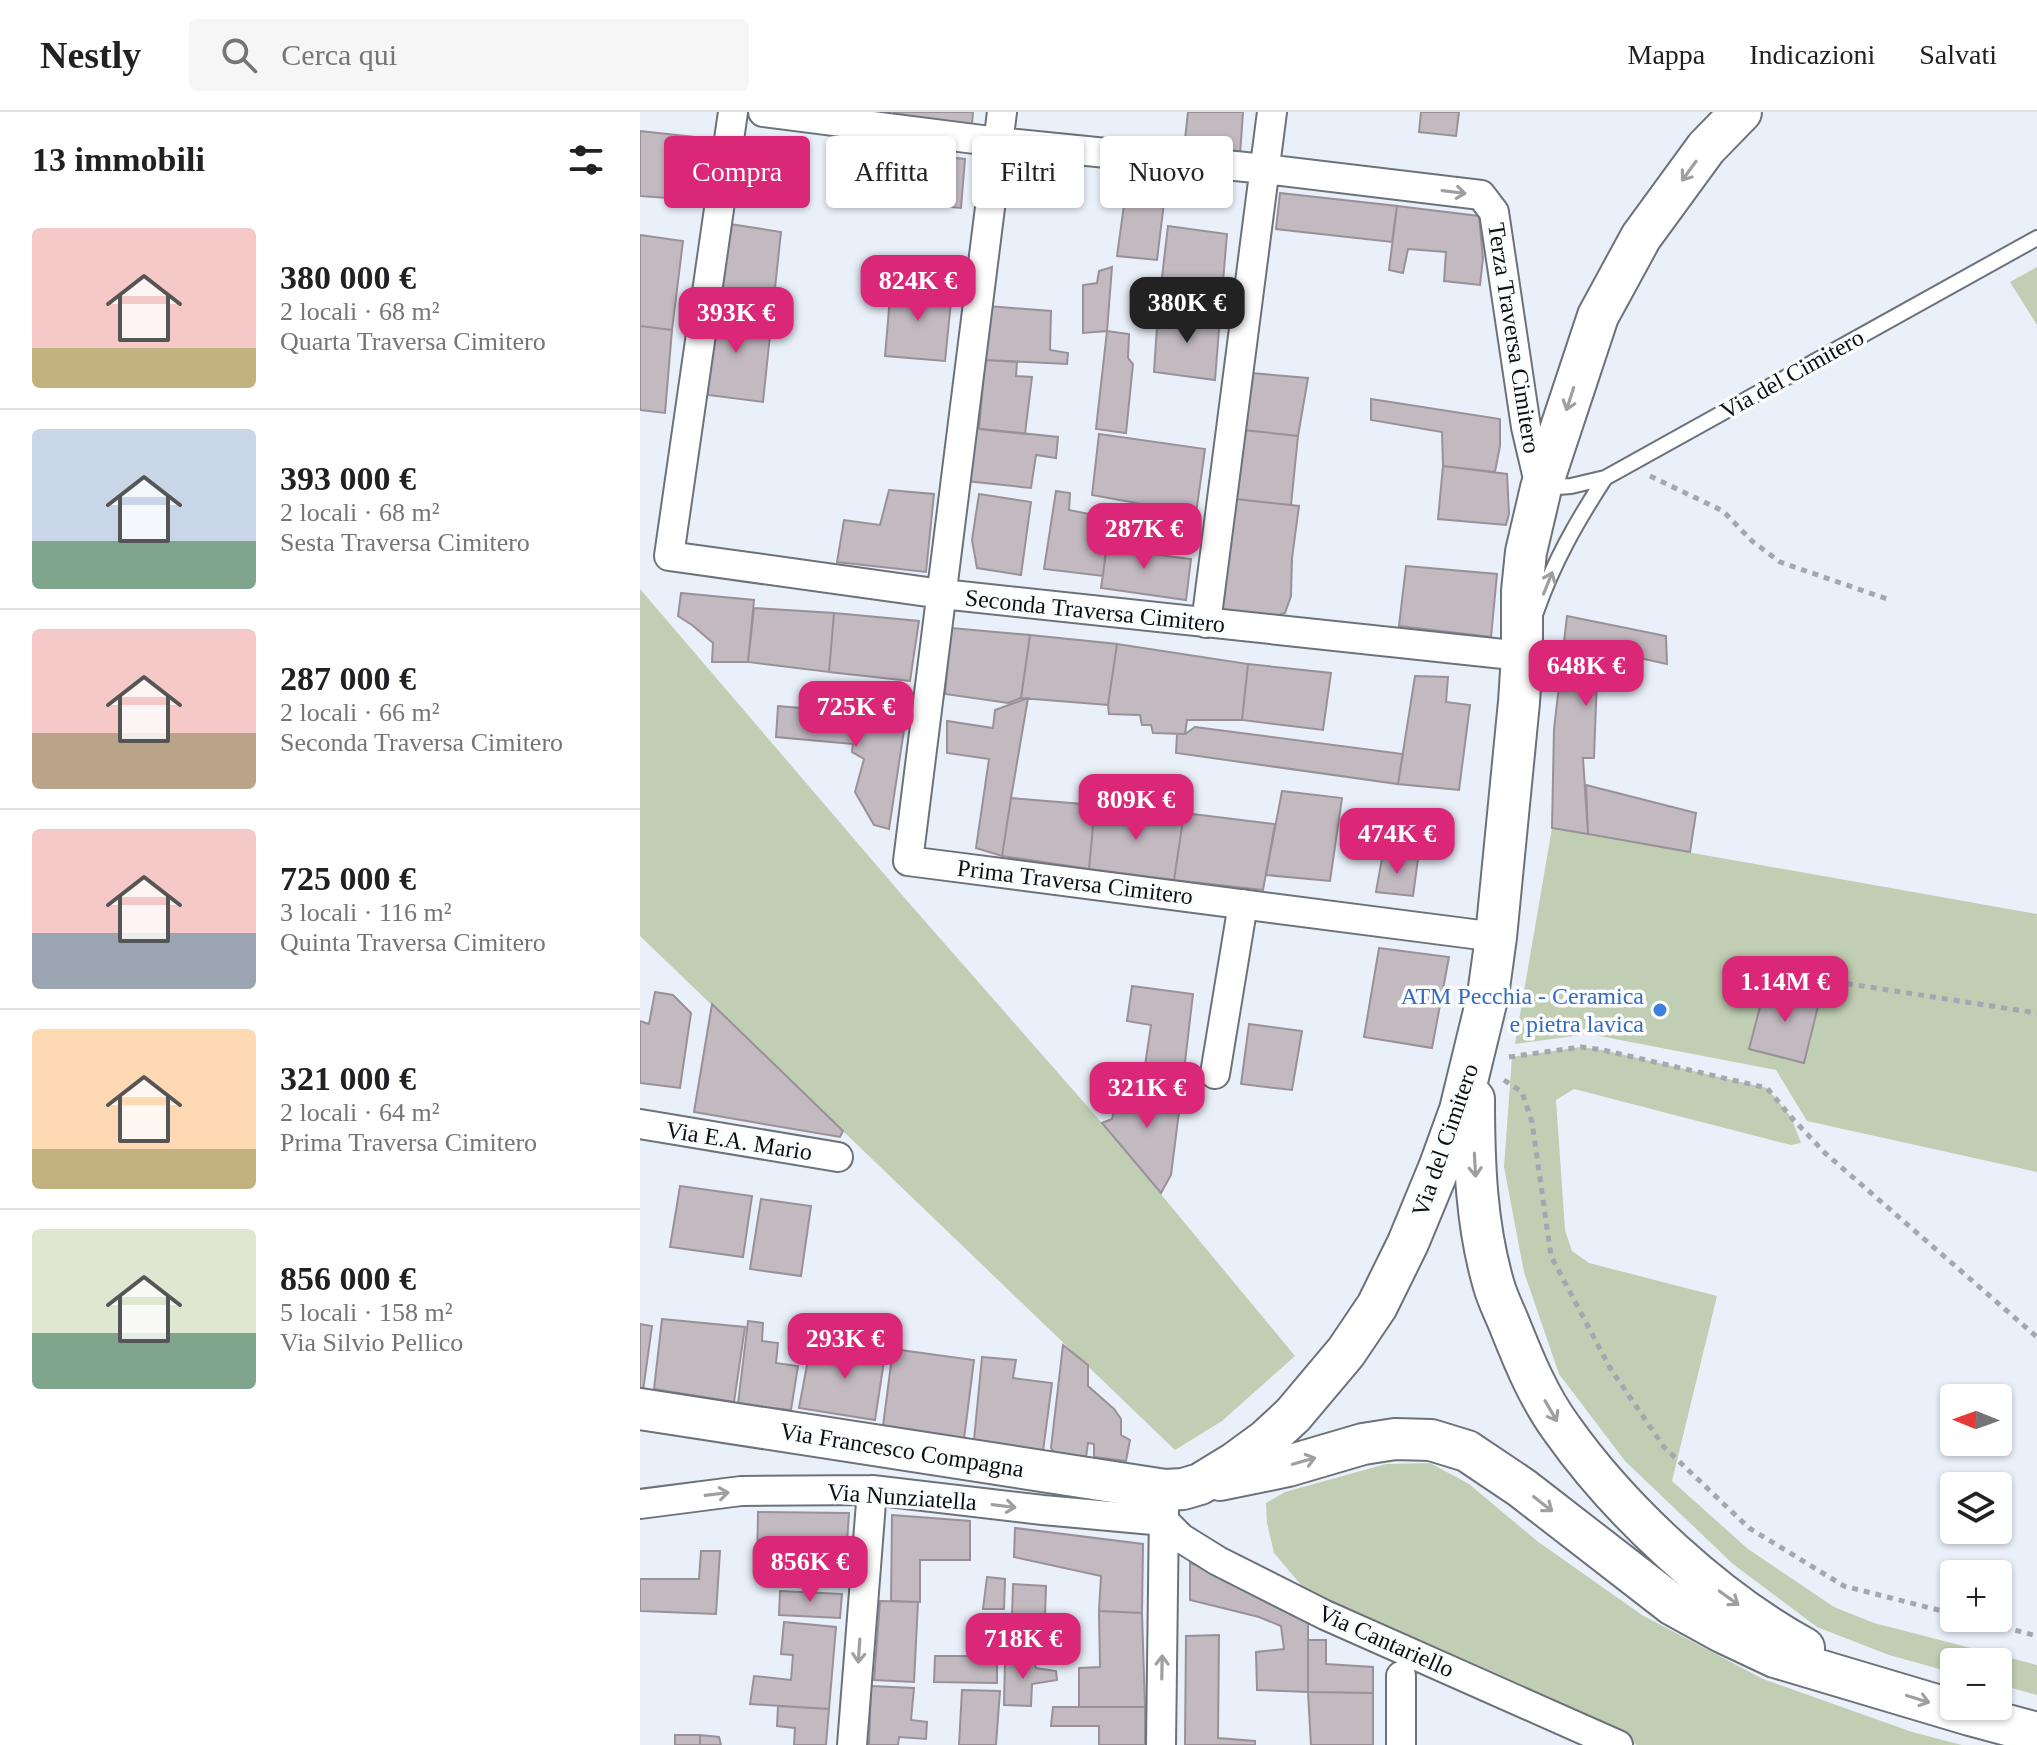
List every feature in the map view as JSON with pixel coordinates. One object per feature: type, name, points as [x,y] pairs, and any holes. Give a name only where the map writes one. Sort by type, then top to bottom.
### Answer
[{"type":"main road","name":"Via del Cimitero","points":[[1176,1498],[1266,1440],[1293,1415],[1346,1352],[1377,1306],[1408,1243],[1439,1168],[1460,1110],[1488,995],[1522,656],[1522,591],[1526,552],[1541,488],[1598,316],[1641,237],[1706,148],[1741,112]]},
{"type":"main road","points":[[1473,1059],[1474,1170],[1483,1237],[1495,1288],[1528,1371],[1560,1427],[1605,1483],[1669,1549],[1714,1586],[1787,1638],[1874,1685]]},
{"type":"main road","name":"Via Francesco Compagna","points":[[640,1409],[1176,1498]]},
{"type":"main road","points":[[1176,1498],[1363,1444],[1395,1439],[1431,1440],[1467,1451],[1522,1488],[1673,1605],[1722,1632],[1775,1657],[2037,1733]]},
{"type":"street","name":"Seconda Traversa Cimitero","points":[[733,112],[669,556],[942,594],[1522,656]]},
{"type":"street","name":"Terza Traversa Cimitero","points":[[763,112],[972,139]]},
{"type":"street","points":[[999,136],[1002,112]]},
{"type":"street","points":[[1206,623],[1272,112]]},
{"type":"street","name":"Terza Traversa Cimitero","points":[[1084,151],[1481,195],[1494,212],[1526,427],[1541,488]]},
{"type":"street","points":[[942,594],[990,208]]},
{"type":"street","name":"Prima Traversa Cimitero","points":[[942,594],[908,861],[1496,937]]},
{"type":"street","points":[[1215,1074],[1243,904]]},
{"type":"street","name":"Via E.A. Mario","points":[[640,1124],[838,1157]]},
{"type":"street","points":[[852,1745],[872,1490]]},
{"type":"street","name":"Via Nunziatella","points":[[640,1504],[741,1491],[872,1490],[1043,1510],[1176,1498]]},
{"type":"street","points":[[1161,1745],[1176,1498]]},
{"type":"street","name":"Via Cantariello","points":[[1176,1498],[1181,1538],[1218,1561],[1325,1615],[1618,1745]]},
{"type":"street","points":[[1401,1676],[1401,1745]]},
{"type":"lane","name":"Via del Cimitero","points":[[1541,488],[1571,486],[1605,478],[2037,238]]},
{"type":"lane","points":[[1522,656],[1558,556],[1605,478]]},
{"type":"path","points":[[1628,465],[1723,511],[1752,541],[1780,562],[1890,600]]},
{"type":"path","points":[[1752,969],[2037,1013]]},
{"type":"path","points":[[1473,1059],[1581,1047],[1767,1088],[1825,1153],[2037,1337]]},
{"type":"path","points":[[1473,1059],[1522,1092],[1532,1122],[1551,1256],[1610,1368],[1664,1447],[1749,1528],[1844,1586],[1940,1610]]},
{"type":"path","points":[[2012,1629],[2037,1636]]},
{"type":"green space","points":[[2037,267],[2037,325],[2010,282]]},
{"type":"green space","points":[[640,589],[1102,1123],[1295,1356],[1222,1421],[1175,1450],[640,936]]},
{"type":"green space","points":[[1552,828],[2037,914],[2037,1172],[1807,1121],[1776,1070],[1589,1034],[1515,1044]]},
{"type":"green space","points":[[1581,1047],[1603,1050],[1767,1088],[1791,1117],[1801,1143],[1791,1145],[1574,1089],[1556,1100],[1565,1230],[1572,1251],[1589,1263],[1717,1296],[1672,1481],[1748,1549],[1834,1607],[1874,1623],[1971,1648],[1940,1648],[1940,1669],[1889,1655],[1817,1627],[1733,1564],[1625,1461],[1559,1374],[1524,1272],[1504,1167],[1512,1057]]},
{"type":"green space","points":[[1430,1463],[1469,1484],[1537,1541],[1642,1615],[1763,1679],[1912,1732],[1962,1745],[1637,1745],[1314,1600],[1274,1553],[1266,1503],[1285,1492],[1386,1464]]},
{"type":"green space","points":[[2012,1659],[2037,1665],[2037,1695],[2012,1688]]},
{"type":"building","points":[[894,112],[973,112],[972,124],[894,116]]},
{"type":"building","points":[[1188,112],[1243,112],[1240,155],[1233,154],[1233,136],[1185,136]]},
{"type":"building","points":[[1421,112],[1459,112],[1456,136],[1419,132]]},
{"type":"building","points":[[640,131],[685,136],[664,136],[664,198],[640,196]]},
{"type":"building","points":[[956,158],[965,159],[961,208],[956,208]]},
{"type":"building","points":[[1280,193],[1397,206],[1392,242],[1276,229]]},
{"type":"building","points":[[1397,206],[1479,216],[1483,258],[1480,285],[1444,281],[1446,252],[1408,249],[1403,273],[1389,270]]},
{"type":"building","points":[[1124,208],[1163,208],[1157,260],[1117,256]]},
{"type":"building","points":[[730,224],[781,232],[772,316],[720,309]]},
{"type":"building","points":[[1168,226],[1227,234],[1220,317],[1158,311]]},
{"type":"building","points":[[640,235],[683,241],[672,330],[640,326]]},
{"type":"building","points":[[1112,267],[1107,331],[1083,333],[1083,285],[1097,283],[1099,271]]},
{"type":"building","points":[[891,285],[952,292],[945,361],[885,356]]},
{"type":"building","points":[[988,306],[1051,311],[1050,350],[1068,353],[1067,364],[985,360]]},
{"type":"building","points":[[711,308],[772,316],[763,402],[700,394]]},
{"type":"building","points":[[1158,311],[1220,317],[1215,380],[1154,372]]},
{"type":"building","points":[[640,326],[672,330],[665,413],[640,410]]},
{"type":"building","points":[[1107,331],[1129,334],[1128,358],[1133,364],[1126,433],[1096,429]]},
{"type":"building","points":[[985,360],[1017,362],[1016,376],[1032,377],[1025,434],[979,429]]},
{"type":"building","points":[[1251,373],[1308,378],[1298,436],[1244,430]]},
{"type":"building","points":[[1371,399],[1500,419],[1500,446],[1495,472],[1443,466],[1442,432],[1371,420]]},
{"type":"building","points":[[973,428],[1058,437],[1056,458],[1036,455],[1031,488],[966,481]]},
{"type":"building","points":[[1244,430],[1298,436],[1291,505],[1236,499]]},
{"type":"building","points":[[1099,434],[1205,449],[1196,514],[1092,495]]},
{"type":"building","points":[[1443,466],[1507,474],[1509,514],[1506,525],[1438,519]]},
{"type":"building","points":[[889,490],[934,494],[926,572],[837,562],[844,520],[880,525]]},
{"type":"building","points":[[1056,491],[1070,493],[1069,510],[1109,518],[1103,576],[1044,569]]},
{"type":"building","points":[[979,494],[1031,502],[1021,575],[977,568],[972,540]]},
{"type":"building","points":[[1236,499],[1299,506],[1291,596],[1285,613],[1273,617],[1220,609]]},
{"type":"building","points":[[1110,524],[1122,525],[1120,550],[1191,559],[1186,600],[1101,588]]},
{"type":"building","points":[[1406,566],[1497,574],[1491,637],[1399,626]]},
{"type":"building","points":[[681,593],[754,600],[748,662],[712,662],[713,643],[678,616]]},
{"type":"building","points":[[754,608],[834,613],[829,672],[748,662]]},
{"type":"building","points":[[834,613],[919,621],[910,681],[829,672]]},
{"type":"building","points":[[1567,616],[1666,636],[1667,664],[1598,649],[1594,758],[1583,758],[1588,834],[1552,828],[1554,729]]},
{"type":"building","points":[[951,628],[1030,635],[1021,698],[1008,703],[945,694]]},
{"type":"building","points":[[1030,635],[1117,644],[1108,705],[1021,698]]},
{"type":"building","points":[[1117,644],[1248,664],[1242,720],[1187,720],[1185,734],[1153,733],[1151,725],[1142,725],[1140,715],[1109,714]]},
{"type":"building","points":[[1248,664],[1331,673],[1323,730],[1242,720]]},
{"type":"building","points":[[1415,676],[1448,677],[1446,702],[1470,705],[1459,790],[1398,784]]},
{"type":"building","points":[[1028,698],[1002,856],[976,848],[989,759],[947,753],[947,721],[993,728],[995,710]]},
{"type":"building","points":[[778,706],[906,717],[889,829],[874,825],[855,792],[864,759],[852,752],[853,744],[776,737]]},
{"type":"building","points":[[1195,727],[1403,754],[1398,784],[1176,753],[1177,734],[1185,734]]},
{"type":"building","points":[[1586,785],[1696,813],[1690,852],[1588,834]]},
{"type":"building","points":[[1282,791],[1342,798],[1330,881],[1266,875]]},
{"type":"building","points":[[1011,798],[1095,805],[1089,869],[1002,856]]},
{"type":"building","points":[[1095,805],[1184,813],[1174,880],[1089,869]]},
{"type":"building","points":[[1184,813],[1275,824],[1263,890],[1174,880]]},
{"type":"building","points":[[1382,858],[1418,859],[1413,896],[1376,892]]},
{"type":"building","points":[[1379,948],[1449,957],[1432,1048],[1364,1037]]},
{"type":"building","points":[[1766,984],[1820,998],[1804,1063],[1749,1049]]},
{"type":"building","points":[[1132,986],[1193,994],[1181,1096],[1142,1086],[1151,1025],[1127,1021]]},
{"type":"building","points":[[655,992],[673,995],[691,1013],[680,1088],[640,1083],[640,1021],[649,1024]]},
{"type":"building","points":[[712,1004],[843,1131],[840,1137],[694,1112]]},
{"type":"building","points":[[1249,1024],[1302,1031],[1292,1090],[1241,1084]]},
{"type":"building","points":[[1120,1083],[1181,1096],[1171,1175],[1161,1193],[1102,1123],[1112,1119]]},
{"type":"building","points":[[680,1186],[752,1196],[743,1257],[670,1247]]},
{"type":"building","points":[[761,1199],[811,1206],[801,1276],[750,1269]]},
{"type":"building","points":[[662,1319],[745,1327],[734,1402],[654,1389]]},
{"type":"building","points":[[748,1321],[763,1323],[762,1341],[778,1343],[776,1363],[798,1366],[791,1410],[738,1404]]},
{"type":"building","points":[[640,1324],[652,1326],[643,1391],[640,1391]]},
{"type":"building","points":[[834,1341],[886,1348],[875,1420],[799,1408],[809,1354],[830,1356]]},
{"type":"building","points":[[1063,1345],[1088,1365],[1088,1386],[1121,1419],[1121,1435],[1130,1440],[1126,1461],[1094,1457],[1094,1444],[1088,1443],[1086,1457],[1056,1455],[1051,1448]]},
{"type":"building","points":[[893,1349],[974,1360],[964,1439],[883,1426]]},
{"type":"building","points":[[982,1357],[1016,1360],[1013,1378],[1052,1383],[1043,1451],[974,1440]]},
{"type":"building","points":[[758,1512],[849,1513],[845,1572],[757,1569]]},
{"type":"building","points":[[892,1515],[970,1521],[970,1560],[920,1560],[920,1602],[891,1601]]},
{"type":"building","points":[[1015,1528],[1143,1544],[1142,1613],[1099,1611],[1101,1576],[1014,1557]]},
{"type":"building","points":[[701,1551],[720,1551],[716,1614],[640,1611],[640,1579],[699,1579]]},
{"type":"building","points":[[1190,1563],[1223,1574],[1308,1617],[1308,1692],[1257,1690],[1256,1652],[1284,1649],[1281,1626],[1259,1617],[1190,1600]]},
{"type":"building","points":[[987,1577],[1005,1579],[1004,1609],[983,1609]]},
{"type":"building","points":[[1013,1584],[1046,1586],[1045,1618],[1012,1618]]},
{"type":"building","points":[[780,1591],[842,1594],[840,1618],[779,1615]]},
{"type":"building","points":[[880,1601],[918,1602],[914,1682],[874,1680]]},
{"type":"building","points":[[1099,1611],[1142,1613],[1145,1707],[1079,1707],[1079,1668],[1100,1667]]},
{"type":"building","points":[[784,1622],[836,1627],[829,1709],[750,1704],[754,1676],[791,1680],[793,1655],[781,1654]]},
{"type":"building","points":[[1219,1635],[1218,1738],[1255,1741],[1255,1745],[1185,1745],[1186,1636]]},
{"type":"building","points":[[1308,1640],[1326,1640],[1326,1664],[1373,1667],[1373,1693],[1308,1692]]},
{"type":"building","points":[[935,1656],[997,1656],[997,1683],[934,1682]]},
{"type":"building","points":[[1005,1659],[1034,1660],[1036,1668],[1056,1671],[1057,1680],[1032,1684],[1031,1706],[1004,1705]]},
{"type":"building","points":[[871,1686],[914,1688],[911,1720],[927,1722],[926,1739],[899,1737],[898,1745],[869,1745]]},
{"type":"building","points":[[962,1690],[1000,1691],[996,1745],[959,1745]]},
{"type":"building","points":[[1308,1692],[1373,1693],[1373,1745],[1311,1745]]},
{"type":"building","points":[[778,1706],[829,1709],[826,1745],[794,1745],[795,1728],[777,1726]]},
{"type":"building","points":[[1053,1707],[1145,1707],[1145,1745],[1099,1745],[1099,1726],[1051,1726]]},
{"type":"building","points":[[675,1735],[700,1735],[700,1745],[675,1745]]},
{"type":"building","points":[[700,1735],[719,1737],[721,1745],[700,1745]]},
{"type":"place","name":"ATM Pecchia - Ceramica e pietra lavica","points":[[1660,1010]]}]
